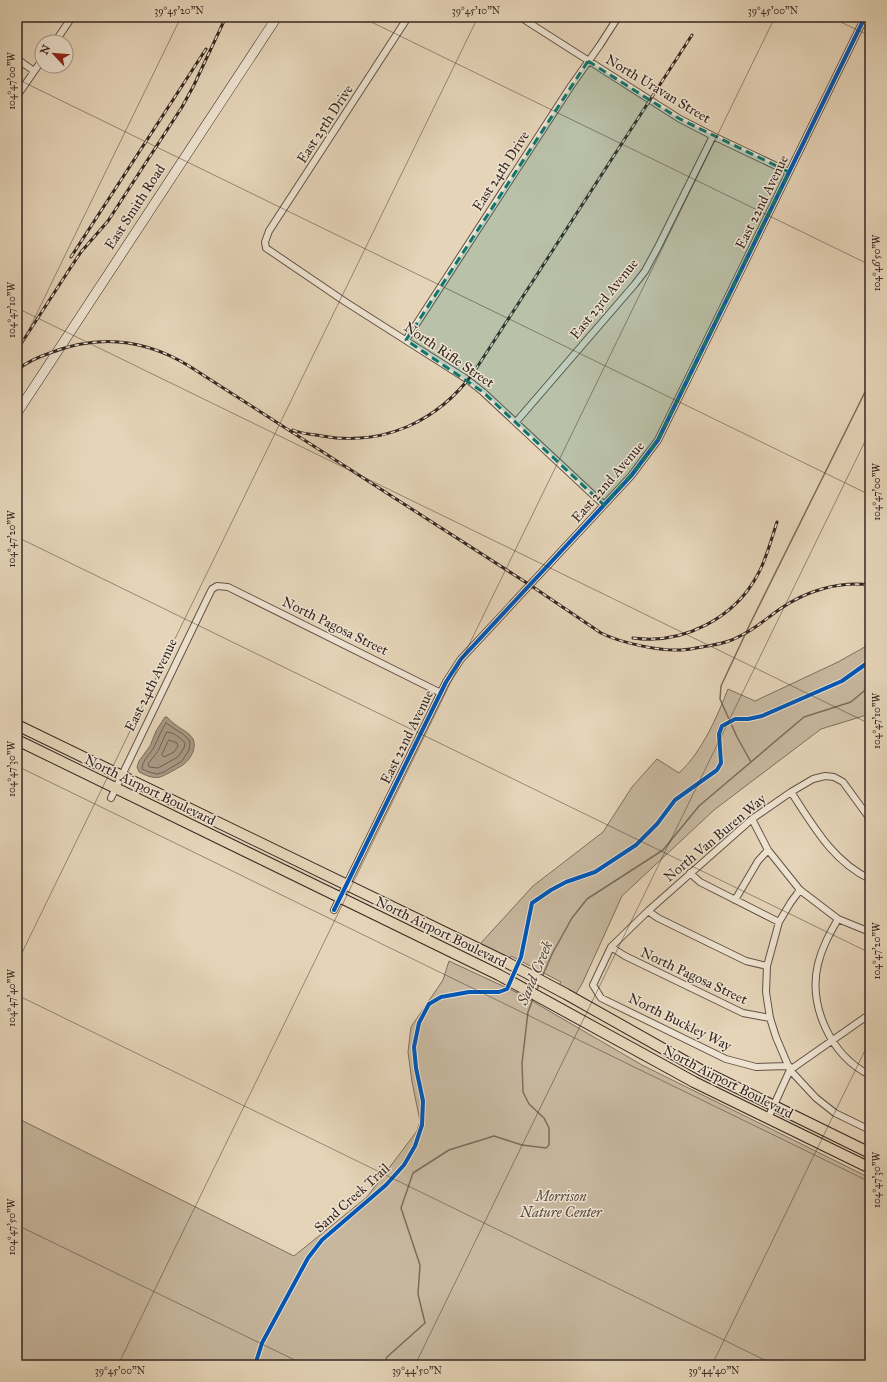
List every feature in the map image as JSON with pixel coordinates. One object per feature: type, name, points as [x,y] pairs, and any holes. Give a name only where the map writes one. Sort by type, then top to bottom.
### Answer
[{"type":"main road","name":"North Airport Boulevard","points":[[17,725],[346,886],[506,962],[689,1063],[870,1153]]},
{"type":"main road","name":"North Airport Boulevard","points":[[17,740],[499,975],[694,1082],[870,1168]]},
{"type":"street","points":[[60,34],[72,17]]},
{"type":"street","name":"East Smith Road","points":[[17,413],[277,17]]},
{"type":"street","name":"East 25th Drive","points":[[265,245],[269,231],[408,17]]},
{"type":"street","name":"North Uravan Street","points":[[520,17],[680,119],[712,136],[789,172]]},
{"type":"street","name":"East 24th Drive","points":[[406,340],[618,17]]},
{"type":"street","name":"East 22nd Avenue","points":[[334,910],[454,668],[466,652],[640,465],[658,440],[865,17]]},
{"type":"street","points":[[17,60],[34,72],[17,96]]},
{"type":"street","name":"East 23rd Avenue","points":[[516,422],[645,271],[712,136]]},
{"type":"street","name":"North Rifle Street","points":[[265,245],[274,255],[468,380],[516,422],[604,505]]},
{"type":"street","name":"North Pagosa Street","points":[[217,586],[223,586],[235,591],[441,693]]},
{"type":"street","name":"East 24th Avenue","points":[[111,798],[208,597],[212,590],[217,586]]},
{"type":"street","name":"North Van Buren Way","points":[[593,984],[611,947],[648,911],[752,819],[791,792],[813,779],[825,776],[834,777],[843,782],[870,818]]},
{"type":"street","points":[[791,792],[822,840],[835,854],[851,867],[870,879]]},
{"type":"street","points":[[752,819],[768,850],[800,890],[838,919],[870,932]]},
{"type":"street","points":[[735,900],[758,861],[768,850]]},
{"type":"street","points":[[690,873],[700,882],[779,922]]},
{"type":"street","points":[[800,890],[779,922],[767,966],[766,992],[770,1018],[789,1068],[816,1098],[835,1113],[870,1130]]},
{"type":"street","points":[[648,911],[658,918],[746,961],[767,966]]},
{"type":"street","points":[[838,919],[825,942],[818,965],[816,983],[820,1017],[832,1040],[845,1057],[861,1071],[870,1076]]},
{"type":"street","name":"North Pagosa Street","points":[[611,947],[624,956],[743,1013],[770,1018]]},
{"type":"street","name":"North Buckley Way","points":[[593,984],[602,998],[726,1059],[756,1066],[789,1068]]},
{"type":"street","points":[[768,1118],[789,1068],[870,1014]]},
{"type":"highlighted area","points":[[588,61],[680,119],[789,172],[658,440],[640,465],[604,505],[483,392],[406,340]]},
{"type":"green space","points":[[870,644],[870,714],[821,729],[714,810],[622,896],[582,984],[575,995],[559,985],[561,982],[511,956],[509,959],[480,944],[533,886],[603,832],[632,787],[657,759],[679,773],[687,765],[702,745],[708,734],[728,689],[755,701],[838,662]]},
{"type":"green space","name":"Morrison Nature Center","points":[[449,961],[520,994],[642,1065],[870,1178],[870,1365],[17,1365],[17,1118],[294,1256],[367,1197],[417,1131],[420,1121],[408,1052],[411,1027],[443,980]]},
{"type":"water","points":[[165,717],[167,717],[193,739],[194,749],[187,762],[162,777],[152,777],[139,772],[137,767]]},
{"type":"waterway","points":[[751,762],[737,737],[720,699],[721,686],[750,624],[870,382]]},
{"type":"waterway","name":"Sand Creek","points":[[542,977],[552,954],[572,918],[587,899],[663,850],[699,806],[804,717],[851,702],[870,686]]},
{"type":"waterway","name":"Sand Creek","points":[[536,992],[539,985]]},
{"type":"waterway","name":"Sand Creek","points":[[384,1365],[387,1357],[425,1323],[418,1294],[420,1265],[401,1208],[413,1173],[449,1150],[494,1136],[522,1145],[546,1148],[549,1145],[549,1128],[544,1118],[529,1104],[523,1092],[522,1063],[528,1012],[533,999]]},
{"type":"railway","points":[[17,350],[81,252],[108,221],[182,107],[224,21]]},
{"type":"railway","points":[[293,430],[307,434],[345,438],[367,438],[388,434],[426,417],[444,404],[460,389],[474,372],[692,35]]},
{"type":"railway","points":[[71,257],[206,49]]},
{"type":"railway","points":[[17,370],[37,358],[68,347],[86,343],[121,342],[138,345],[172,357],[189,366],[530,585],[601,633],[629,643],[651,648],[672,650],[688,650],[720,644],[732,640],[756,627],[780,609],[811,592],[834,586],[858,584],[870,585]]},
{"type":"railway","points":[[633,638],[652,639],[670,637],[688,632],[706,625],[736,604],[748,590],[758,574],[777,522]]},
{"type":"cycle path","points":[[334,910],[446,682],[461,659],[631,476],[658,440],[865,17]]},
{"type":"cycle path","name":"Sand Creek Trail","points":[[255,1365],[262,1343],[308,1258],[322,1240],[386,1185],[404,1165],[415,1146],[422,1125],[423,1101],[416,1068],[414,1047],[419,1023],[429,1004],[441,997],[469,992],[499,992],[507,989],[521,957],[532,903],[566,882],[595,872],[636,845],[657,824],[675,800],[717,770],[721,763],[719,734],[722,726],[735,719],[748,719],[762,716],[842,681],[870,661]]}]
